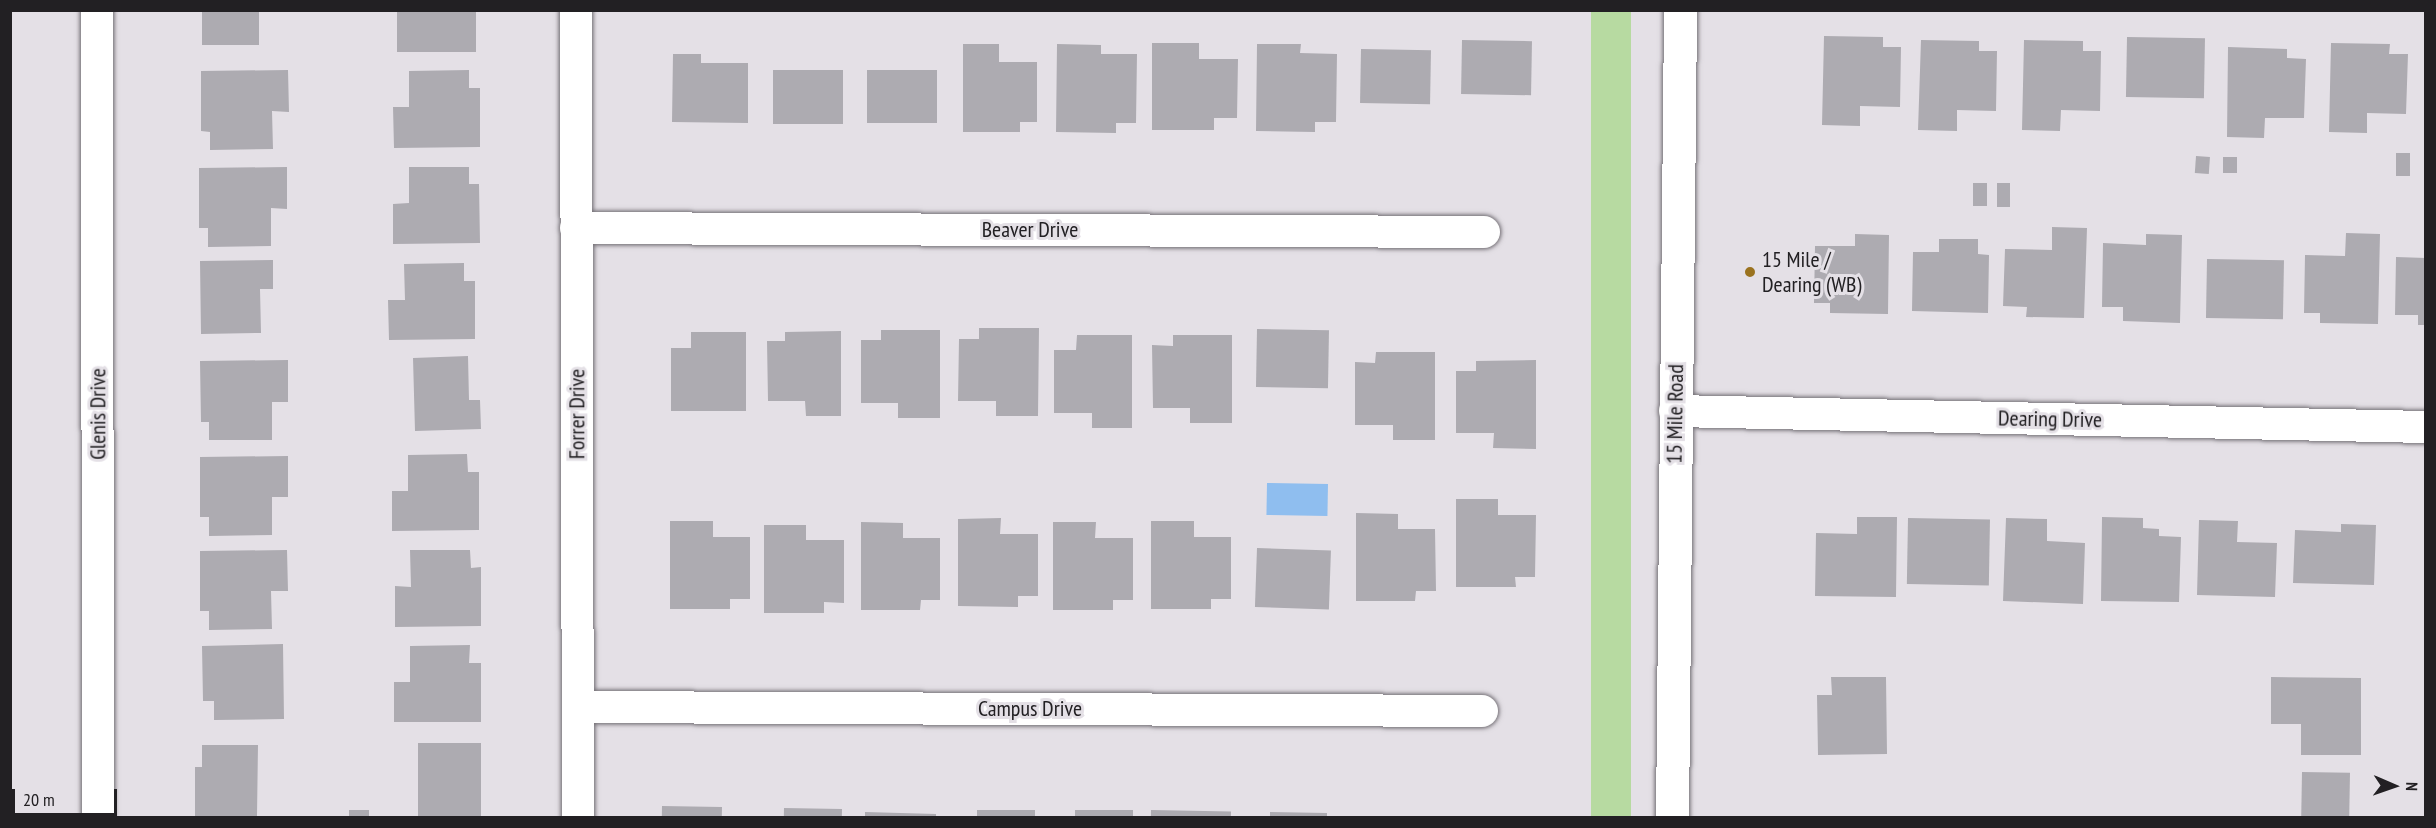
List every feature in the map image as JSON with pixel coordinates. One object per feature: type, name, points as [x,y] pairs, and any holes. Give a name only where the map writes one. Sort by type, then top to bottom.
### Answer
[{"type":"main road","name":"15 Mile Road","points":[[1671,818],[1680,10]]},
{"type":"street","name":"Glenis Drive","points":[[97,10],[98,818]]},
{"type":"street","name":"Forrer Drive","points":[[576,10],[578,818]]},
{"type":"street","name":"Beaver Drive","points":[[576,228],[1484,232]]},
{"type":"street","name":"Dearing Drive","points":[[1675,411],[2426,427]]},
{"type":"street","name":"Campus Drive","points":[[578,707],[1482,711]]},
{"type":"green space","points":[[1591,11],[1631,11],[1631,817],[1591,817]]},
{"type":"water","points":[[1267,483],[1328,484],[1327,516],[1266,515]]},
{"type":"building","points":[[202,10],[259,10],[259,45],[202,45]]},
{"type":"building","points":[[397,10],[476,10],[476,52],[397,52]]},
{"type":"building","points":[[1824,36],[1883,37],[1883,47],[1901,47],[1900,107],[1860,106],[1860,126],[1822,125]]},
{"type":"building","points":[[2127,37],[2205,38],[2204,98],[2126,97]]},
{"type":"building","points":[[1462,40],[1532,41],[1531,95],[1461,94]]},
{"type":"building","points":[[1921,40],[1979,41],[1979,51],[1997,51],[1996,111],[1957,110],[1957,131],[1918,130]]},
{"type":"building","points":[[2024,40],[2083,41],[2083,51],[2101,51],[2100,111],[2061,110],[2060,131],[2022,130]]},
{"type":"building","points":[[1152,43],[1199,43],[1199,59],[1238,59],[1237,118],[1214,118],[1214,130],[1152,130]]},
{"type":"building","points":[[2331,43],[2390,44],[2389,54],[2408,54],[2406,114],[2367,113],[2367,133],[2329,132]]},
{"type":"building","points":[[963,44],[999,44],[999,62],[1037,62],[1037,122],[1020,122],[1020,132],[963,132]]},
{"type":"building","points":[[1057,44],[1101,45],[1101,54],[1137,54],[1136,123],[1116,123],[1116,133],[1056,132]]},
{"type":"building","points":[[1257,44],[1301,44],[1300,53],[1337,54],[1336,122],[1315,122],[1315,132],[1256,131]]},
{"type":"building","points":[[2228,47],[2287,49],[2287,58],[2306,59],[2304,118],[2265,118],[2264,138],[2227,137]]},
{"type":"building","points":[[1361,49],[1431,50],[1430,104],[1360,103]]},
{"type":"building","points":[[673,54],[701,54],[701,63],[748,63],[748,123],[672,122]]},
{"type":"building","points":[[288,70],[289,112],[272,111],[273,149],[210,150],[210,132],[201,131],[201,71]]},
{"type":"building","points":[[469,70],[469,88],[480,88],[480,147],[394,148],[393,107],[409,107],[409,71]]},
{"type":"building","points":[[773,70],[843,70],[843,124],[773,124]]},
{"type":"building","points":[[867,70],[937,70],[937,123],[867,123]]},
{"type":"building","points":[[2396,153],[2410,153],[2410,176],[2396,176]]},
{"type":"building","points":[[2196,156],[2210,157],[2209,174],[2195,173]]},
{"type":"building","points":[[2223,157],[2237,157],[2237,173],[2223,173]]},
{"type":"building","points":[[287,167],[287,209],[271,208],[271,246],[208,247],[208,228],[199,228],[199,168]]},
{"type":"building","points":[[409,167],[469,167],[469,184],[479,184],[480,243],[393,244],[393,204],[409,203]]},
{"type":"building","points":[[1973,183],[1987,183],[1987,206],[1973,206]]},
{"type":"building","points":[[1997,183],[2010,183],[2010,207],[1997,207]]},
{"type":"building","points":[[2052,227],[2087,228],[2084,318],[2026,317],[2027,307],[2003,306],[2005,249],[2052,250]]},
{"type":"building","points":[[2346,233],[2380,234],[2378,324],[2320,323],[2320,313],[2304,313],[2305,255],[2345,256]]},
{"type":"building","points":[[1855,234],[1889,235],[1888,314],[1830,313],[1830,303],[1814,303],[1815,246],[1855,246]]},
{"type":"building","points":[[2146,234],[2182,235],[2180,323],[2123,321],[2123,307],[2102,307],[2103,243],[2146,245]]},
{"type":"building","points":[[1939,239],[1978,239],[1978,254],[1989,255],[1988,313],[1912,311],[1913,252],[1939,252]]},
{"type":"building","points":[[2396,257],[2426,258],[2426,325],[2418,325],[2418,315],[2395,315]]},
{"type":"building","points":[[2207,259],[2284,260],[2283,319],[2206,318]]},
{"type":"building","points":[[273,260],[273,289],[260,289],[261,333],[201,334],[200,261]]},
{"type":"building","points":[[464,263],[464,281],[475,281],[475,339],[389,340],[388,300],[405,300],[404,264]]},
{"type":"building","points":[[979,328],[1039,328],[1038,416],[996,416],[996,401],[958,401],[959,339],[979,339]]},
{"type":"building","points":[[1257,329],[1329,330],[1328,388],[1256,387]]},
{"type":"building","points":[[881,330],[940,330],[940,418],[898,418],[898,403],[861,403],[861,340],[881,340]]},
{"type":"building","points":[[841,331],[841,416],[806,416],[805,401],[768,401],[767,341],[785,341],[785,332]]},
{"type":"building","points":[[691,332],[746,332],[746,411],[671,411],[671,348],[691,348]]},
{"type":"building","points":[[1077,335],[1132,335],[1132,428],[1092,428],[1092,413],[1054,413],[1054,350],[1076,350]]},
{"type":"building","points":[[1173,335],[1232,335],[1232,423],[1190,423],[1190,408],[1153,408],[1152,345],[1173,346]]},
{"type":"building","points":[[1376,352],[1435,352],[1435,440],[1393,440],[1393,425],[1355,425],[1355,362],[1375,363]]},
{"type":"building","points":[[468,356],[469,400],[480,400],[481,429],[415,431],[413,358]]},
{"type":"building","points":[[288,360],[288,402],[272,402],[272,440],[209,440],[209,422],[201,422],[200,361]]},
{"type":"building","points":[[1536,360],[1536,449],[1493,448],[1494,433],[1456,433],[1456,371],[1476,371],[1476,361]]},
{"type":"building","points":[[467,454],[468,472],[479,472],[479,530],[392,531],[392,491],[408,491],[408,455]]},
{"type":"building","points":[[288,456],[288,497],[272,497],[272,535],[209,536],[209,517],[200,517],[200,457]]},
{"type":"building","points":[[1456,499],[1498,499],[1498,515],[1536,515],[1535,577],[1515,577],[1516,587],[1456,587]]},
{"type":"building","points":[[1356,513],[1398,514],[1398,529],[1435,529],[1436,591],[1416,591],[1415,601],[1356,601]]},
{"type":"building","points":[[1857,517],[1897,517],[1896,597],[1815,596],[1816,533],[1857,534]]},
{"type":"building","points":[[2102,517],[2143,518],[2143,528],[2159,529],[2159,536],[2181,537],[2179,602],[2101,601]]},
{"type":"building","points":[[1001,518],[1000,534],[1038,534],[1038,596],[1018,596],[1018,607],[958,606],[958,519]]},
{"type":"building","points":[[1908,518],[1990,519],[1989,585],[1907,584]]},
{"type":"building","points":[[2006,518],[2047,519],[2047,541],[2085,543],[2083,604],[2003,601]]},
{"type":"building","points":[[2199,520],[2238,521],[2237,542],[2277,543],[2275,597],[2197,595]]},
{"type":"building","points":[[670,521],[713,521],[713,537],[750,537],[750,599],[730,599],[730,609],[670,609]]},
{"type":"building","points":[[1151,521],[1194,521],[1194,537],[1231,537],[1231,599],[1211,599],[1211,609],[1151,609]]},
{"type":"building","points":[[861,522],[903,523],[903,538],[940,538],[940,600],[921,600],[920,610],[861,610]]},
{"type":"building","points":[[1053,522],[1096,522],[1095,538],[1133,538],[1133,600],[1113,600],[1113,610],[1053,610]]},
{"type":"building","points":[[2341,524],[2376,525],[2374,585],[2293,583],[2295,530],[2341,532]]},
{"type":"building","points":[[764,525],[806,525],[806,540],[844,540],[844,603],[824,602],[824,613],[764,613]]},
{"type":"building","points":[[1257,548],[1331,551],[1329,610],[1255,607]]},
{"type":"building","points":[[287,550],[288,591],[271,591],[272,629],[209,630],[209,611],[200,611],[200,551]]},
{"type":"building","points":[[410,550],[470,550],[471,568],[481,567],[481,626],[395,627],[395,586],[411,587]]},
{"type":"building","points":[[283,644],[284,719],[214,720],[214,701],[203,701],[202,646]]},
{"type":"building","points":[[470,645],[469,663],[481,663],[481,722],[394,722],[394,682],[410,682],[410,646]]},
{"type":"building","points":[[1831,677],[1886,677],[1887,754],[1818,755],[1817,695],[1832,695]]},
{"type":"building","points":[[2271,677],[2361,678],[2361,755],[2301,755],[2301,724],[2271,724]]},
{"type":"building","points":[[418,743],[481,743],[481,818],[418,818]]},
{"type":"building","points":[[202,745],[258,745],[257,816],[195,816],[195,767],[202,767]]},
{"type":"building","points":[[2302,772],[2350,773],[2349,818],[2301,818]]},
{"type":"building","points":[[662,806],[722,807],[722,818],[662,818]]},
{"type":"building","points":[[784,808],[842,809],[842,818],[784,818]]},
{"type":"building","points":[[349,810],[369,810],[369,818],[349,818]]},
{"type":"building","points":[[977,810],[1035,810],[1035,818],[977,818]]},
{"type":"building","points":[[1075,810],[1133,810],[1133,818],[1075,818]]},
{"type":"building","points":[[1151,810],[1231,811],[1231,818],[1151,818]]},
{"type":"building","points":[[865,812],[936,814],[936,818],[865,818]]},
{"type":"building","points":[[1270,812],[1327,813],[1327,818],[1270,818]]},
{"type":"place","name":"15 Mile / Dearing (WB)","points":[[1750,272]]}]
